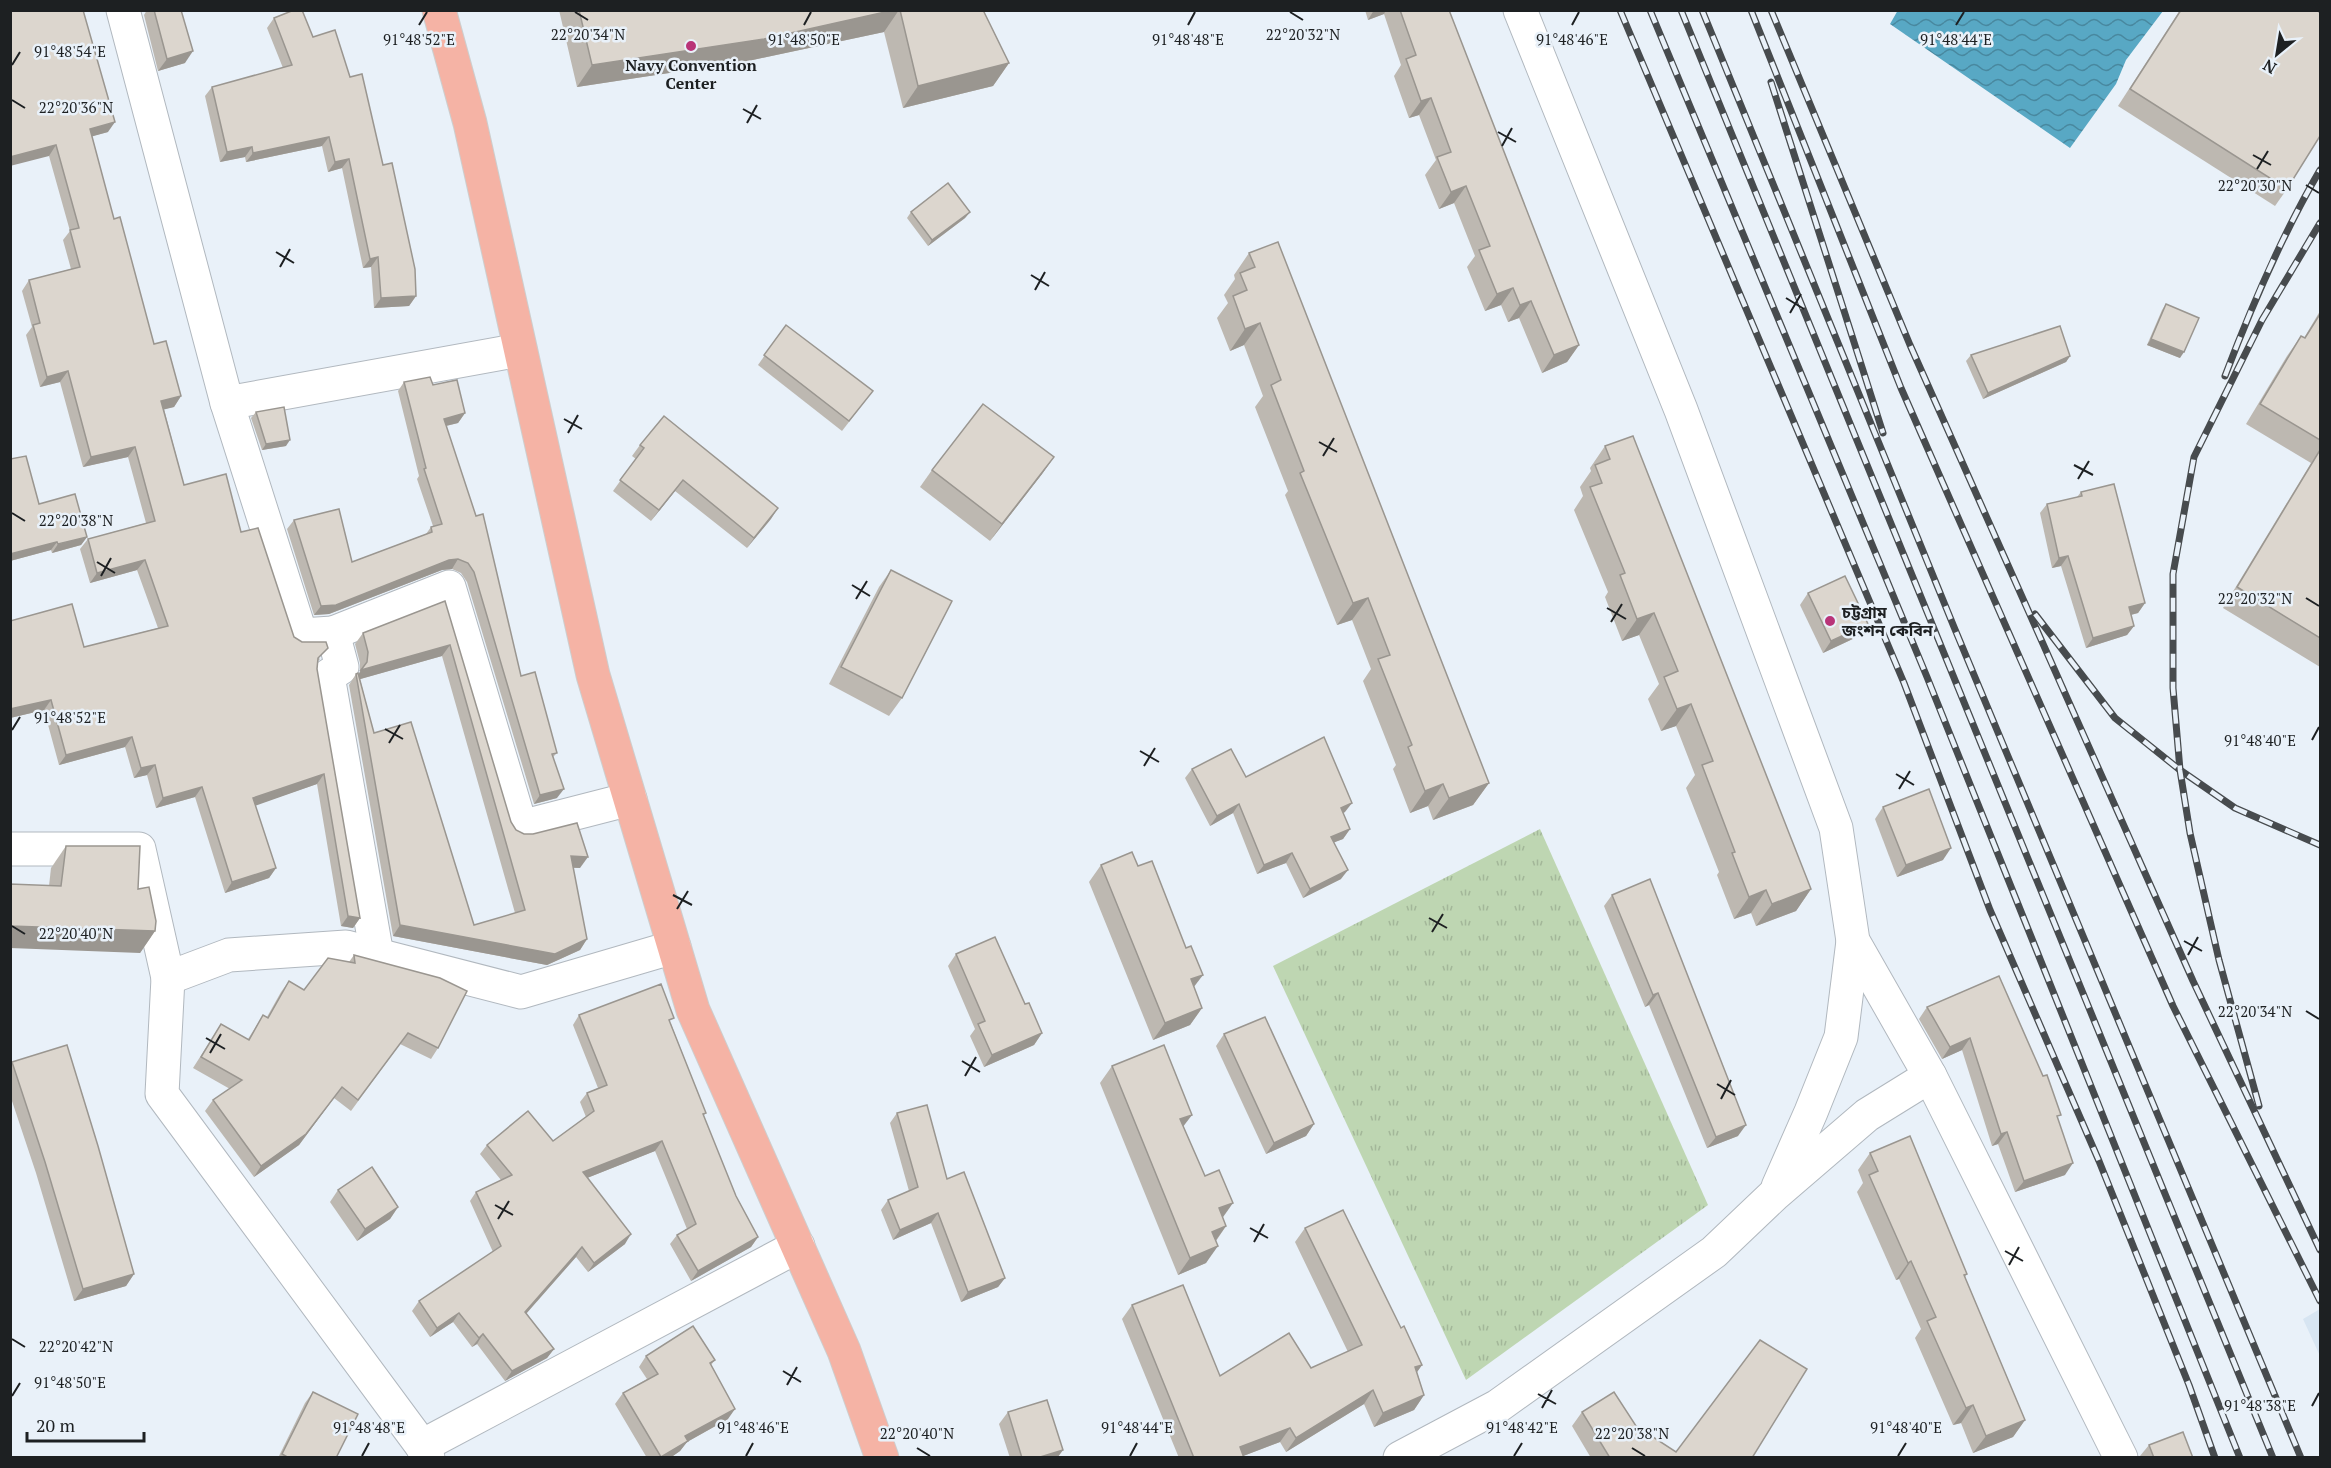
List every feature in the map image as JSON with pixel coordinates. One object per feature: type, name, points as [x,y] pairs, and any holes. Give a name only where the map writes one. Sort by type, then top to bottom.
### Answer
[{"type":"main road","points":[[439,10],[470,123],[593,675],[693,1010],[844,1351],[882,1458]]},
{"type":"street","points":[[123,10],[227,403],[301,635],[333,633],[449,587],[521,827],[630,799]]},
{"type":"street","points":[[1520,10],[1681,410],[1836,828],[1853,941],[1841,1037],[1811,1113],[1774,1195]]},
{"type":"street","points":[[227,403],[520,350]]},
{"type":"street","points":[[333,633],[342,667],[328,676],[377,955]]},
{"type":"street","points":[[10,849],[139,849],[168,978],[162,1094],[425,1452],[798,1246]]},
{"type":"street","points":[[1853,941],[1930,1076],[2121,1458]]},
{"type":"street","points":[[168,978],[229,955],[346,947],[521,992],[674,946]]},
{"type":"street","points":[[1400,1458],[1498,1406],[1714,1252],[1774,1195],[1867,1115],[1930,1076]]},
{"type":"shaded area","points":[[2320,1309],[2320,1356],[2303,1319]]},
{"type":"green space","points":[[1540,829],[1708,1205],[1466,1380],[1273,966]]},
{"type":"water","points":[[1898,10],[2163,11],[2126,60],[2116,84],[2070,148],[1890,24]]},
{"type":"building","points":[[10,10],[83,10],[115,122],[90,129],[114,219],[120,217],[154,344],[166,341],[181,396],[161,401],[184,485],[226,474],[241,532],[258,528],[294,637],[302,642],[326,642],[328,648],[318,658],[317,669],[360,918],[348,916],[324,774],[253,798],[276,868],[232,882],[202,787],[163,798],[155,765],[141,768],[132,737],[66,755],[51,700],[10,709],[10,621],[72,604],[84,647],[168,626],[145,560],[97,573],[88,539],[155,521],[135,447],[91,457],[68,371],[47,377],[33,325],[40,323],[29,280],[80,267],[70,230],[79,228],[56,145],[10,157]]},
{"type":"building","points":[[154,10],[181,10],[193,51],[167,59]]},
{"type":"building","points":[[294,10],[302,10],[313,37],[335,30],[350,77],[362,74],[383,165],[392,163],[415,269],[416,296],[381,298],[378,257],[370,259],[349,159],[335,162],[329,137],[253,153],[252,147],[227,152],[212,87],[292,65],[274,18]]},
{"type":"building","points":[[579,10],[894,10],[764,39],[592,65]]},
{"type":"building","points":[[900,10],[983,10],[1009,63],[918,86]]},
{"type":"building","points":[[1400,10],[1449,10],[1579,345],[1554,355],[1531,301],[1520,305],[1513,288],[1497,294],[1479,250],[1490,246],[1466,186],[1451,192],[1437,157],[1451,152],[1431,98],[1421,101],[1406,59],[1416,55]]},
{"type":"building","points":[[2181,10],[2317,10],[2320,13],[2320,136],[2287,189],[2130,89]]},
{"type":"building","points":[[948,183],[970,212],[932,240],[911,212]]},
{"type":"building","points":[[1278,242],[1489,783],[1449,798],[1443,784],[1425,791],[1408,747],[1412,745],[1378,659],[1390,655],[1368,598],[1353,603],[1300,473],[1304,471],[1271,385],[1281,380],[1260,323],[1245,329],[1233,296],[1247,290],[1240,273],[1255,267],[1249,253]]},
{"type":"building","points":[[2166,304],[2199,318],[2184,352],[2151,339]]},
{"type":"building","points":[[2320,314],[2320,440],[2260,404],[2301,336],[2305,338]]},
{"type":"building","points":[[786,325],[873,391],[849,421],[764,355]]},
{"type":"building","points":[[2060,326],[2070,356],[1988,393],[1971,355]]},
{"type":"building","points":[[430,377],[433,385],[457,380],[465,413],[444,419],[476,516],[483,514],[521,676],[535,672],[557,753],[552,754],[564,789],[540,795],[474,572],[468,563],[458,559],[449,560],[336,605],[321,606],[294,520],[339,509],[352,562],[432,532],[431,527],[442,524],[424,469],[426,468],[404,382]]},
{"type":"building","points":[[983,404],[1054,457],[1002,524],[932,470]]},
{"type":"building","points":[[284,407],[290,440],[266,444],[256,412]]},
{"type":"building","points":[[664,416],[778,508],[754,538],[683,480],[659,510],[620,480],[644,448],[640,445]]},
{"type":"building","points":[[1633,436],[1811,889],[1772,904],[1766,890],[1749,897],[1732,853],[1735,852],[1702,765],[1713,761],[1691,704],[1677,709],[1664,677],[1678,671],[1654,613],[1637,619],[1620,575],[1625,573],[1590,487],[1602,483],[1595,465],[1610,459],[1605,446]]},
{"type":"building","points":[[2320,450],[2320,638],[2237,587]]},
{"type":"building","points":[[26,456],[39,504],[75,494],[87,537],[10,554],[10,459]]},
{"type":"building","points":[[2114,484],[2145,603],[2129,607],[2134,626],[2093,638],[2068,556],[2059,558],[2047,504],[2082,496],[2081,492]]},
{"type":"building","points":[[891,570],[952,601],[902,698],[841,667]]},
{"type":"building","points":[[1845,576],[1868,624],[1831,641],[1808,593]]},
{"type":"building","points":[[445,601],[511,822],[516,830],[524,834],[533,834],[577,823],[588,857],[571,856],[587,939],[555,954],[400,925],[356,674],[358,673],[374,733],[411,722],[474,925],[525,910],[450,645],[361,670],[367,662],[368,652],[363,633]]},
{"type":"building","points":[[1324,737],[1352,803],[1341,808],[1350,829],[1331,837],[1348,870],[1310,889],[1292,853],[1264,865],[1239,804],[1217,816],[1192,769],[1231,749],[1246,777]]},
{"type":"building","points":[[1929,789],[1951,848],[1906,865],[1883,807]]},
{"type":"building","points":[[66,846],[140,846],[138,889],[149,887],[156,921],[155,931],[10,926],[10,884],[61,886]]},
{"type":"building","points":[[1132,852],[1138,866],[1152,861],[1186,948],[1191,946],[1203,975],[1191,979],[1202,1008],[1165,1023],[1101,865]]},
{"type":"building","points":[[1650,879],[1746,1125],[1716,1137],[1658,993],[1653,995],[1612,895]]},
{"type":"building","points":[[995,937],[1025,1004],[1029,1003],[1042,1033],[992,1055],[978,1024],[985,1021],[956,954]]},
{"type":"building","points":[[354,955],[440,978],[467,991],[438,1048],[408,1033],[358,1100],[342,1087],[306,1134],[261,1166],[213,1100],[242,1080],[201,1057],[221,1024],[249,1040],[263,1015],[268,1018],[289,981],[304,990],[328,958],[355,963]]},
{"type":"building","points":[[1999,976],[2043,1076],[2047,1075],[2061,1115],[2057,1116],[2073,1163],[2024,1181],[2007,1132],[2001,1134],[1970,1038],[1950,1047],[1927,1007]]},
{"type":"building","points":[[661,984],[674,1018],[669,1020],[706,1113],[703,1114],[736,1196],[758,1237],[698,1271],[677,1235],[696,1224],[662,1141],[583,1172],[631,1234],[594,1263],[582,1247],[525,1312],[554,1349],[512,1371],[483,1334],[479,1338],[459,1313],[437,1328],[419,1301],[501,1246],[476,1192],[512,1175],[487,1145],[528,1111],[553,1141],[594,1111],[587,1093],[607,1085],[579,1015]]},
{"type":"building","points":[[1265,1017],[1314,1124],[1274,1143],[1224,1034]]},
{"type":"building","points":[[67,1045],[134,1274],[83,1289],[12,1062]]},
{"type":"building","points":[[1164,1045],[1192,1115],[1180,1119],[1205,1176],[1219,1170],[1233,1203],[1219,1208],[1226,1226],[1212,1232],[1218,1246],[1190,1258],[1112,1066]]},
{"type":"building","points":[[927,1105],[947,1179],[964,1172],[1005,1278],[968,1292],[938,1213],[900,1230],[888,1200],[918,1187],[897,1113]]},
{"type":"building","points":[[1910,1136],[1967,1274],[1964,1275],[2025,1420],[1986,1436],[1973,1405],[1966,1408],[1927,1321],[1936,1317],[1911,1261],[1908,1263],[1869,1175],[1878,1171],[1870,1153]]},
{"type":"building","points":[[372,1167],[398,1207],[365,1229],[338,1190]]},
{"type":"building","points":[[1343,1210],[1401,1328],[1404,1326],[1422,1365],[1415,1367],[1424,1395],[1383,1413],[1373,1390],[1296,1438],[1290,1428],[1240,1447],[1244,1458],[1194,1458],[1132,1305],[1183,1285],[1220,1376],[1289,1333],[1311,1368],[1362,1345],[1305,1228]]},
{"type":"building","points":[[693,1326],[715,1360],[710,1363],[735,1409],[685,1436],[688,1441],[661,1457],[623,1393],[658,1374],[646,1356]]},
{"type":"building","points":[[1760,1340],[1807,1369],[1752,1458],[1610,1458],[1582,1412],[1614,1392],[1636,1426],[1676,1452]]},
{"type":"building","points":[[313,1392],[358,1414],[336,1458],[289,1458],[282,1454]]},
{"type":"building","points":[[1047,1400],[1063,1450],[1037,1458],[1022,1458],[1008,1412]]},
{"type":"building","points":[[2183,1432],[2193,1458],[2154,1458],[2149,1445]]},
{"type":"railway","points":[[1620,10],[1904,683],[1990,910],[2099,1161],[2189,1385],[2215,1458]]},
{"type":"railway","points":[[1650,10],[1927,677],[2240,1458]]},
{"type":"railway","points":[[1681,10],[2273,1458]]},
{"type":"railway","points":[[1702,10],[1954,627],[2301,1458]]},
{"type":"railway","points":[[1751,10],[1901,388],[2173,1006],[2320,1301]]},
{"type":"railway","points":[[1771,10],[1910,345],[2193,981],[2320,1250]]},
{"type":"railway","points":[[1771,82],[1883,433]]},
{"type":"railway","points":[[2225,376],[2268,271],[2320,170]]},
{"type":"railway","points":[[2259,1106],[2219,960],[2190,833],[2180,770],[2173,688],[2173,574],[2194,457],[2262,320],[2320,223]]},
{"type":"railway","points":[[2035,614],[2115,718],[2180,770],[2235,808],[2320,845]]},
{"type":"place","name":"Navy Convention Center","points":[[691,46]]},
{"type":"place","name":"চট্টগ্রাম জংশন কেবিন","points":[[1830,621]]}]
